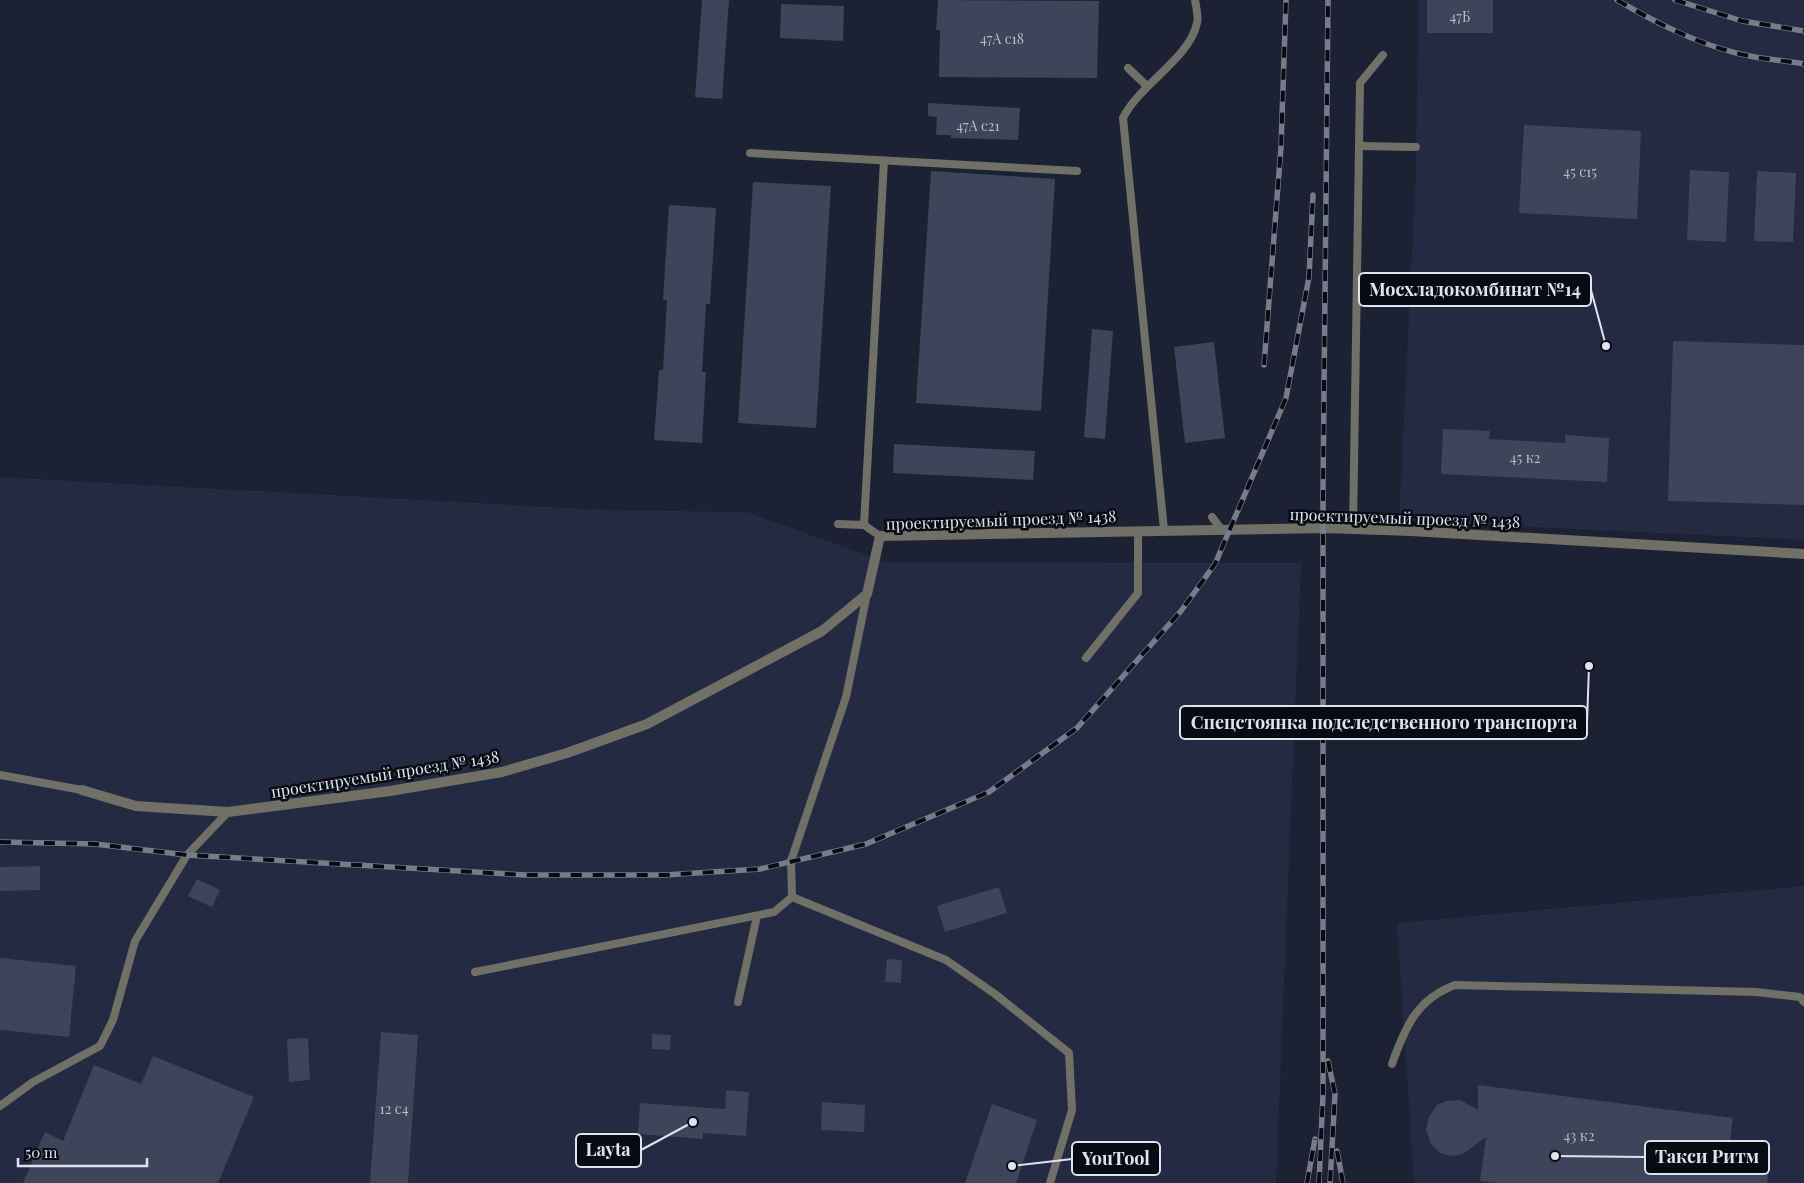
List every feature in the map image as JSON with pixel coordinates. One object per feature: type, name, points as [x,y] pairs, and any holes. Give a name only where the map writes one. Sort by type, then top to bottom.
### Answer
[{"type":"street","name":"проектируемый проезд № 1438","points":[[82,790],[136,806],[228,812],[390,791],[474,777],[502,772],[567,753],[647,724],[822,631],[867,594],[880,536],[1221,529],[1353,529],[1804,554]]},
{"type":"lane","points":[[1164,530],[1123,118],[1130,103],[1182,52],[1191,39],[1198,22],[1195,0]]},
{"type":"lane","points":[[1353,529],[1360,82],[1383,55]]},
{"type":"lane","points":[[1128,68],[1147,86]]},
{"type":"lane","points":[[1359,146],[1416,147]]},
{"type":"lane","points":[[750,153],[1077,171]]},
{"type":"lane","points":[[864,525],[884,160]]},
{"type":"lane","points":[[1212,517],[1221,529]]},
{"type":"lane","points":[[838,524],[864,525],[880,536]]},
{"type":"lane","points":[[1086,658],[1138,594],[1138,531]]},
{"type":"lane","points":[[792,897],[791,861],[846,697],[867,594]]},
{"type":"lane","points":[[0,775],[82,790]]},
{"type":"lane","points":[[0,1106],[33,1082],[100,1046],[113,1020],[135,941],[187,855],[228,812]]},
{"type":"lane","points":[[475,972],[774,912],[792,897]]},
{"type":"lane","points":[[792,897],[946,960],[995,994],[1069,1052],[1072,1110],[1050,1183]]},
{"type":"lane","points":[[738,1002],[757,916]]},
{"type":"lane","points":[[1392,1064],[1402,1034],[1417,1010],[1438,991],[1455,984],[1756,992],[1800,997],[1804,1002]]},
{"type":"shaded area","points":[[1418,0],[1804,0],[1804,540],[1399,521],[1416,170]]},
{"type":"shaded area","points":[[0,477],[605,510],[747,512],[886,562],[1301,563],[1276,1183],[0,1183]]},
{"type":"shaded area","points":[[1804,886],[1804,1183],[1414,1183],[1397,923]]},
{"type":"building","points":[[702,0],[729,0],[722,99],[695,97]]},
{"type":"building","points":[[938,0],[1099,1],[1097,78],[939,77],[940,30],[936,30]]},
{"type":"building","points":[[1427,0],[1493,0],[1493,33],[1427,33]]},
{"type":"building","points":[[781,4],[844,6],[843,41],[780,38]]},
{"type":"building","points":[[928,103],[1020,108],[1018,140],[951,138],[951,135],[936,135],[937,117],[928,116]]},
{"type":"building","points":[[1524,125],[1641,131],[1637,219],[1519,213]]},
{"type":"building","points":[[1690,170],[1729,172],[1726,242],[1687,240]]},
{"type":"building","points":[[931,171],[1055,179],[1041,411],[916,403]]},
{"type":"building","points":[[1757,171],[1796,173],[1793,242],[1754,241]]},
{"type":"building","points":[[753,182],[831,186],[816,428],[738,423]]},
{"type":"building","points":[[669,205],[716,208],[710,304],[706,304],[702,372],[706,372],[702,443],[654,440],[659,370],[663,370],[667,300],[663,300]]},
{"type":"building","points":[[1092,329],[1113,331],[1105,439],[1084,437]]},
{"type":"building","points":[[1673,341],[1804,345],[1804,505],[1668,501]]},
{"type":"building","points":[[1214,342],[1225,438],[1185,443],[1174,347]]},
{"type":"building","points":[[1443,429],[1490,431],[1489,439],[1565,443],[1565,435],[1609,438],[1607,482],[1441,474]]},
{"type":"building","points":[[894,444],[1035,451],[1033,480],[893,473]]},
{"type":"building","points":[[40,866],[40,890],[0,891],[0,867]]},
{"type":"building","points":[[197,879],[220,890],[212,907],[188,896]]},
{"type":"building","points":[[999,887],[1007,913],[945,932],[937,906]]},
{"type":"building","points":[[0,958],[76,966],[69,1037],[0,1030]]},
{"type":"building","points":[[887,959],[902,960],[901,983],[885,982]]},
{"type":"building","points":[[381,1032],[418,1035],[408,1183],[370,1183]]},
{"type":"building","points":[[652,1034],[671,1035],[670,1050],[652,1049]]},
{"type":"building","points":[[308,1038],[310,1080],[289,1082],[287,1039]]},
{"type":"building","points":[[153,1056],[254,1097],[218,1183],[23,1183],[45,1132],[63,1141],[94,1065],[141,1084]]},
{"type":"building","points":[[1478,1085],[1733,1118],[1730,1140],[1753,1142],[1770,1160],[1767,1183],[1497,1183],[1480,1181],[1486,1137],[1463,1154],[1450,1156],[1440,1153],[1431,1144],[1426,1130],[1429,1117],[1437,1105],[1446,1101],[1460,1100],[1478,1110]]},
{"type":"building","points":[[726,1090],[749,1092],[746,1136],[703,1133],[703,1139],[638,1134],[640,1103],[725,1109]]},
{"type":"building","points":[[822,1102],[865,1105],[864,1132],[821,1130]]},
{"type":"building","points":[[992,1104],[1037,1120],[1016,1183],[965,1183]]},
{"type":"railway","points":[[1264,365],[1281,147],[1286,0]]},
{"type":"railway","points":[[1319,1183],[1323,1094],[1323,490],[1328,0]]},
{"type":"railway","points":[[1617,0],[1660,24],[1705,43],[1744,55],[1804,64]]},
{"type":"railway","points":[[1675,0],[1742,21],[1804,31]]},
{"type":"railway","points":[[0,842],[95,844],[187,855],[525,875],[665,875],[760,869],[866,844],[989,792],[1077,728],[1181,611],[1215,564],[1286,398],[1309,277],[1313,195]]},
{"type":"railway","points":[[1328,1061],[1335,1094],[1330,1183]]},
{"type":"railway","points":[[1307,1183],[1315,1139]]},
{"type":"railway","points":[[1337,1151],[1343,1183]]},
{"type":"place","name":"Мосхладокомбинат №14","points":[[1606,346]]},
{"type":"place","name":"Спецстоянка подследственного транспорта","points":[[1589,666]]},
{"type":"place","name":"Layta","points":[[693,1122]]},
{"type":"place","name":"Такси Ритм","points":[[1555,1156]]},
{"type":"place","name":"YouTool","points":[[1012,1166]]}]
